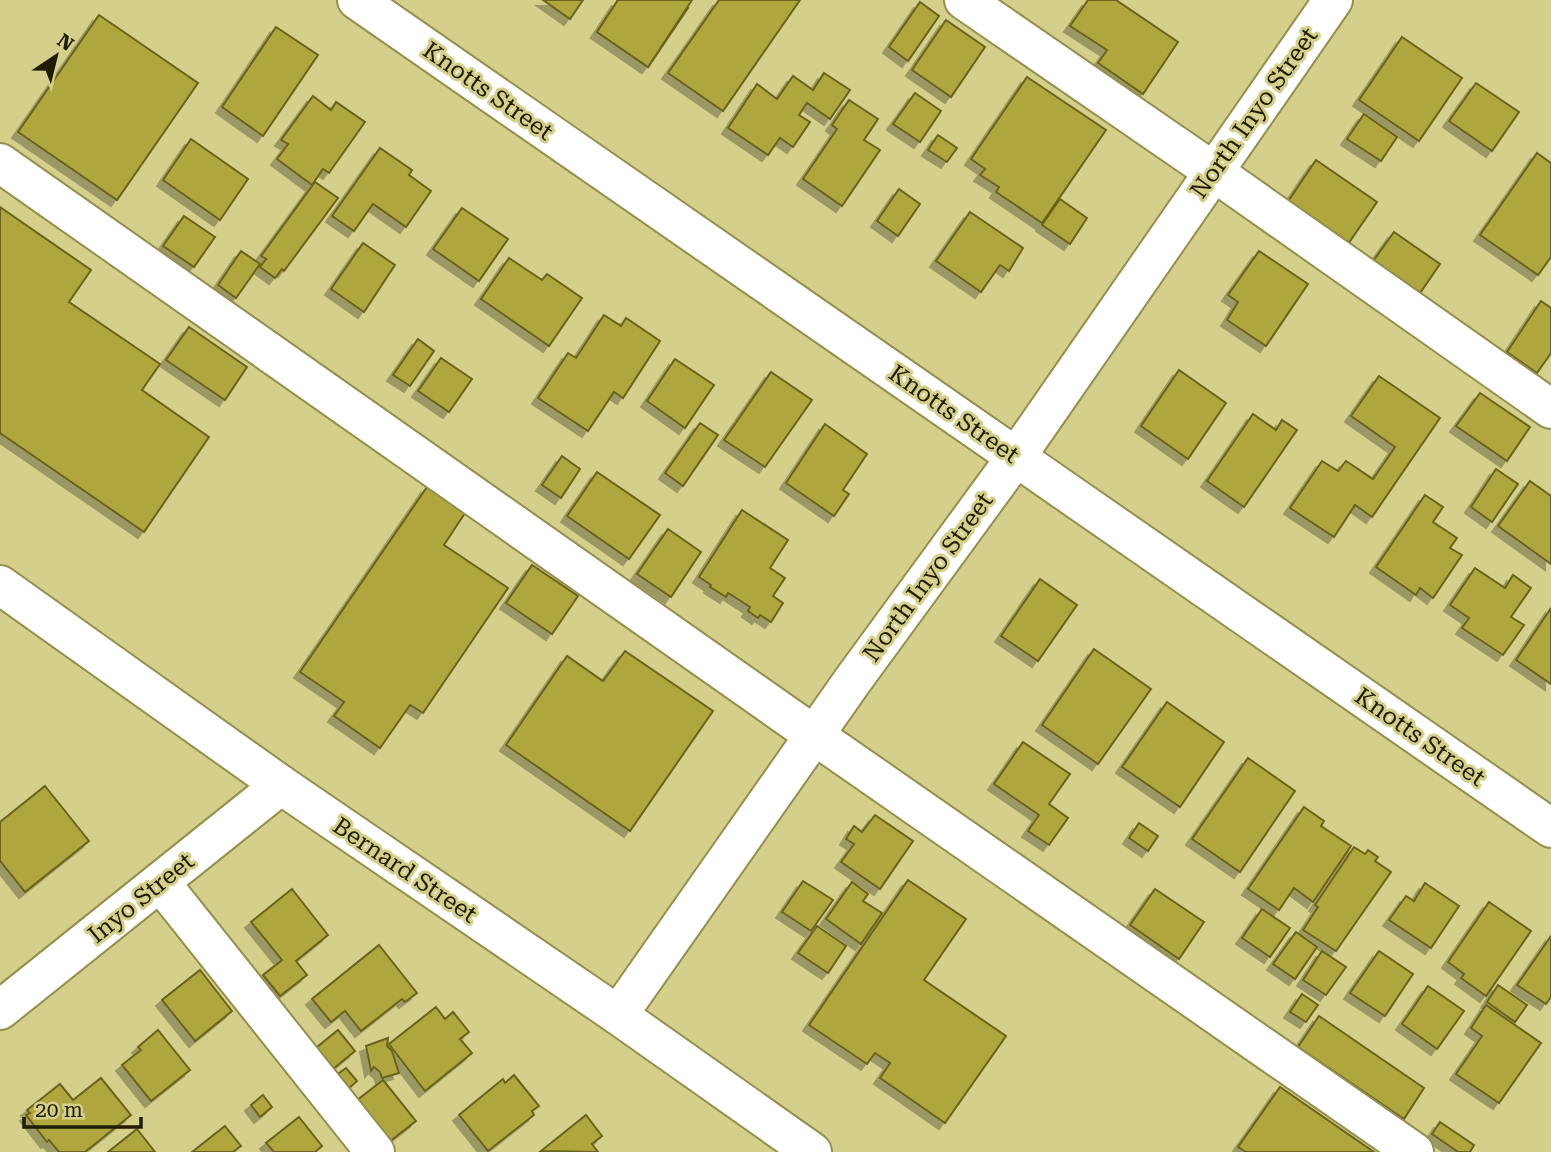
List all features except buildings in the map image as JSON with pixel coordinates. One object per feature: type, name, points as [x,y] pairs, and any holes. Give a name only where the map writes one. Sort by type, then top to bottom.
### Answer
[{"type":"street","name":"Knotts Street","points":[[357,0],[1551,828]]},
{"type":"street","points":[[964,0],[1551,409]]},
{"type":"street","name":"North Inyo Street","points":[[618,1015],[814,735],[1016,457],[1333,0]]},
{"type":"street","points":[[0,163],[814,735],[1414,1152]]},
{"type":"street","name":"Bernard Street","points":[[0,585],[281,785],[618,1015],[812,1152]]},
{"type":"street","name":"Inyo Street","points":[[0,1010],[281,785]]},
{"type":"street","points":[[160,882],[375,1152]]}]
